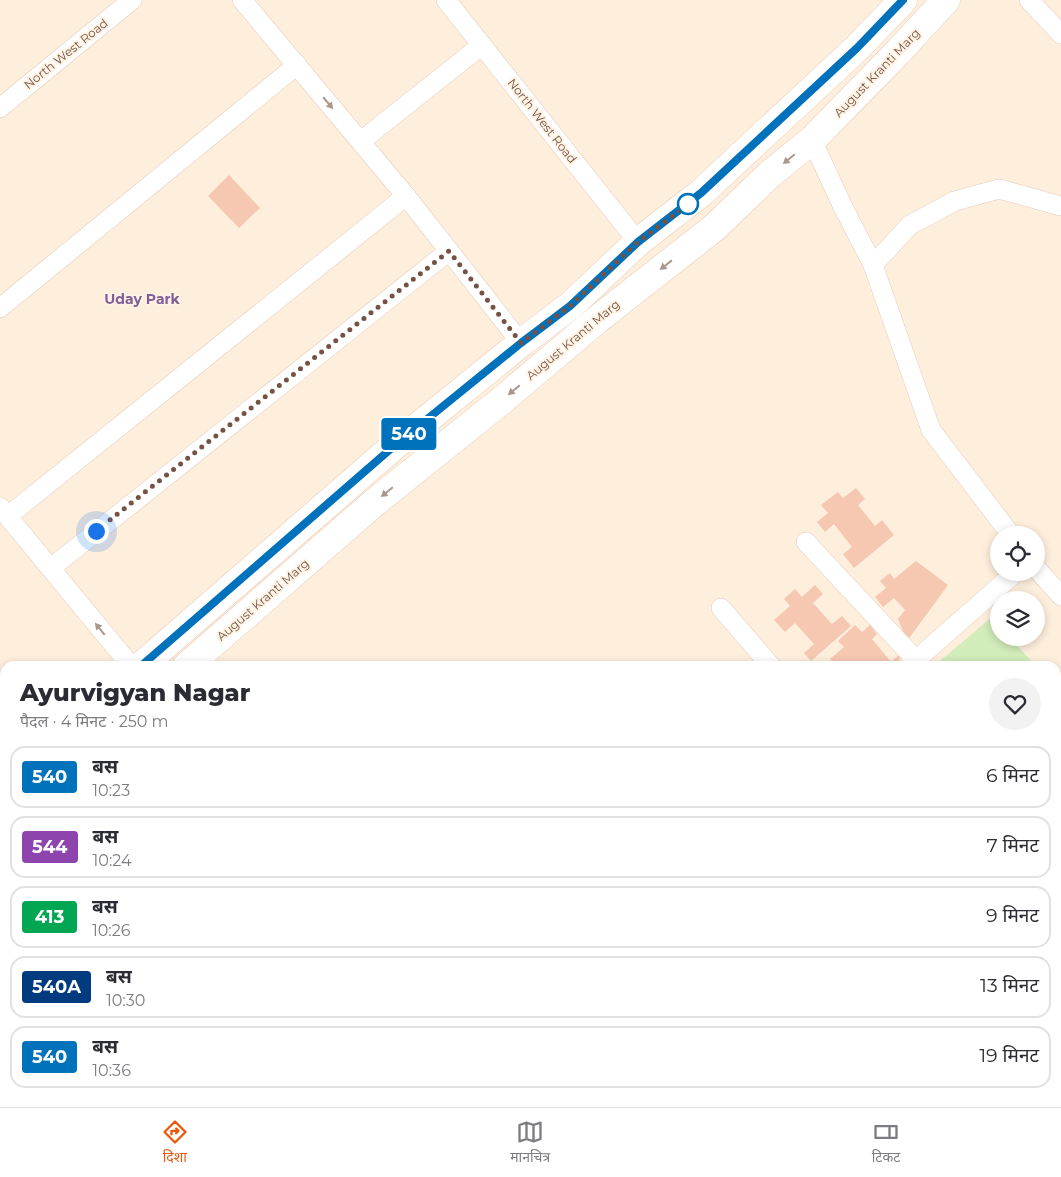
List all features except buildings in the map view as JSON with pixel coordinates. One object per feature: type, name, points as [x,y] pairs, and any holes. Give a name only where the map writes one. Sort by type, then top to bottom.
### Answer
[{"type":"main road","points":[[147,661],[394,446],[521,343],[570,306],[638,242],[701,193],[857,48],[903,0]]},
{"type":"main road","name":"August Kranti Marg","points":[[193,661],[374,503],[501,401],[598,319],[715,226],[770,174],[812,140],[946,0]]},
{"type":"street","name":"North West Road","points":[[0,108],[132,0]]},
{"type":"street","points":[[242,0],[406,196],[521,343]]},
{"type":"street","name":"North West Road","points":[[446,0],[638,242]]},
{"type":"street","points":[[1029,0],[1061,34]]},
{"type":"street","points":[[361,141],[482,45]]},
{"type":"street","points":[[0,308],[297,65]]},
{"type":"street","points":[[812,140],[843,207],[873,265],[931,430],[1004,526]]},
{"type":"street","points":[[873,265],[910,225],[955,201],[999,189],[1061,206]]},
{"type":"street","points":[[127,661],[4,511],[406,196]]},
{"type":"street","points":[[51,568],[449,251]]},
{"type":"street","points":[[806,542],[910,661]]},
{"type":"street","points":[[1045,578],[1061,596]]},
{"type":"street","points":[[914,661],[1006,581]]},
{"type":"street","points":[[721,608],[767,661]]},
{"type":"green space","points":[[990,619],[990,646],[1017,646],[1031,661],[940,661]]},
{"type":"bus line","name":"540","points":[[147,661],[394,446],[521,343],[570,306],[638,242],[701,193],[857,48],[903,0]]},
{"type":"district","name":"Uday Park","points":[[142,299]]},
{"type":"route","points":[[96,531],[449,251],[521,343],[570,306],[638,242],[688,204]]}]
